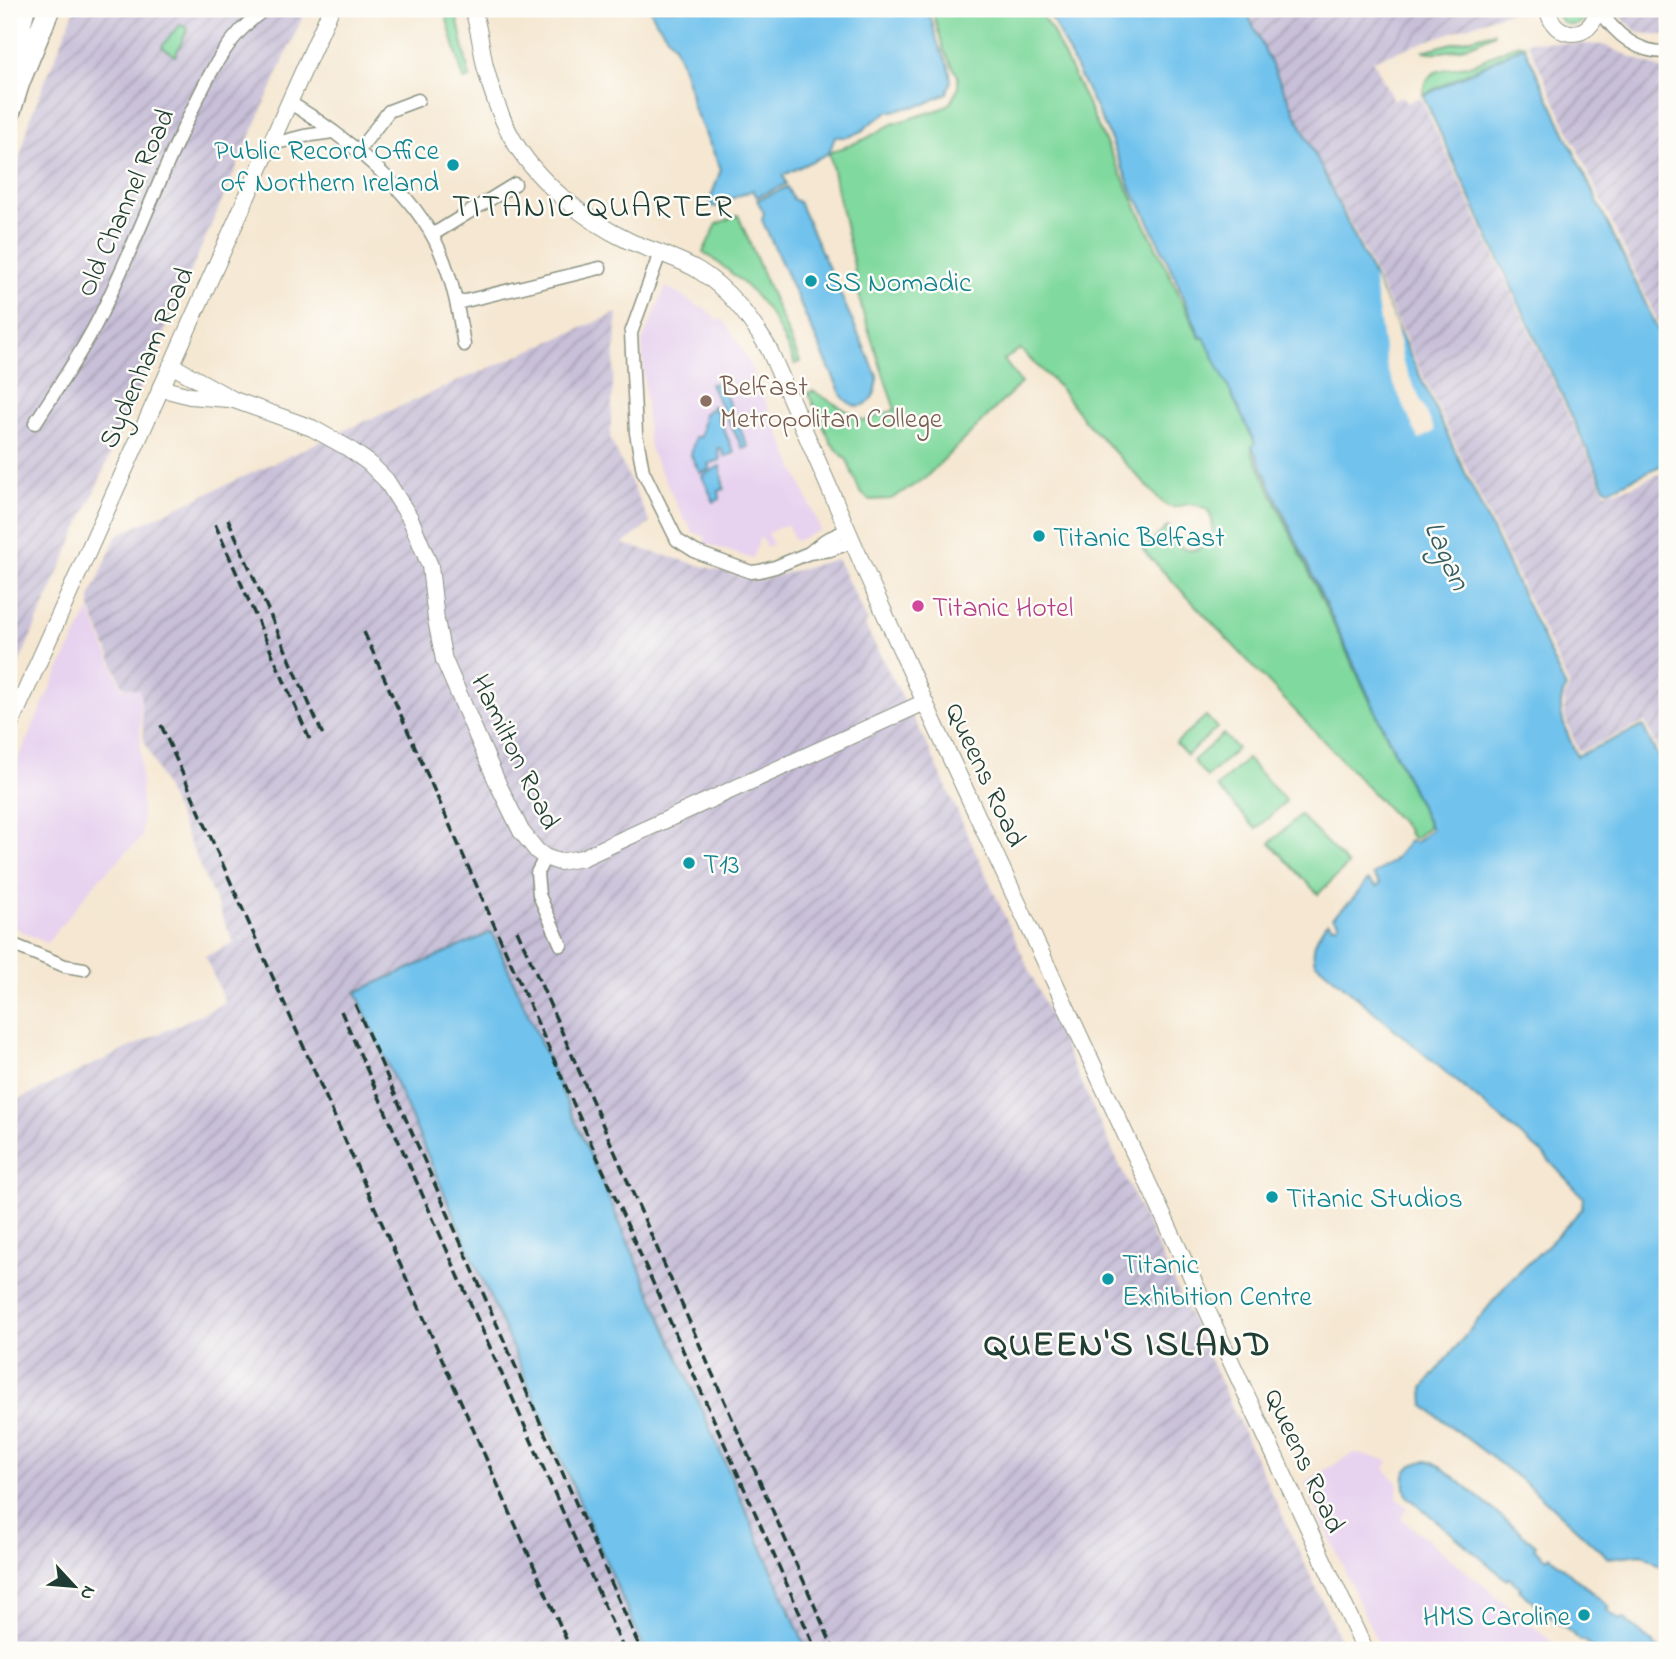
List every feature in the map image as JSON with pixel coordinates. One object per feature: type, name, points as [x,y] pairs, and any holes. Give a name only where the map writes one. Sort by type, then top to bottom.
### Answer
[{"type":"highway","points":[[9,67],[24,9]]},
{"type":"highway","points":[[9,114],[49,9]]},
{"type":"street","name":"Old Channel Road","points":[[35,423],[96,323],[217,59],[242,27],[265,9]]},
{"type":"street","name":"Sydenham Road","points":[[9,728],[331,9]]},
{"type":"street","name":"Queens Road","points":[[473,9],[498,110],[512,138],[538,173],[569,204],[596,222],[631,242],[699,271],[719,286],[737,303],[769,349],[925,702],[1365,1650]]},
{"type":"street","points":[[1548,9],[1550,20],[1560,30],[1572,33],[1578,33],[1588,27],[1594,21],[1598,9]]},
{"type":"street","points":[[1598,9],[1619,35],[1634,45],[1667,52]]},
{"type":"street","points":[[1588,27],[1619,35]]},
{"type":"street","points":[[358,151],[389,111],[418,100]]},
{"type":"street","points":[[289,102],[358,151],[418,212],[441,252],[457,303],[464,345]]},
{"type":"street","points":[[269,145],[333,132]]},
{"type":"street","points":[[432,235],[515,184]]},
{"type":"street","points":[[660,253],[631,333],[636,433],[643,471],[677,540],[696,552],[751,572],[775,567],[809,553],[825,540],[850,536]]},
{"type":"street","points":[[457,303],[600,268]]},
{"type":"street","name":"Hamilton Road","points":[[171,365],[234,400],[312,428],[348,448],[386,480],[410,517],[430,566],[444,660],[521,831],[537,851],[545,856],[559,862],[582,858],[925,702]]},
{"type":"street","name":"Hamilton Road","points":[[160,388],[190,396],[234,400]]},
{"type":"street","points":[[545,856],[537,873],[539,895],[561,945]]},
{"type":"street","points":[[9,943],[65,967],[84,969]]},
{"type":"shaded area","points":[[75,9],[306,9],[9,686],[9,198],[31,116]]},
{"type":"shaded area","points":[[1241,9],[1517,9],[1373,60],[1393,100],[1402,96],[1406,103],[1420,97],[1605,493],[1631,487],[1658,474],[1667,476],[1667,766],[1645,722],[1579,752],[1565,718],[1564,698],[1570,687],[1357,236]]},
{"type":"shaded area","points":[[1611,9],[1667,9],[1667,35],[1639,33]]},
{"type":"shaded area","points":[[1527,41],[1603,45],[1663,70],[1667,68],[1667,341]]},
{"type":"shaded area","name":"Belfast Metropolitan College","points":[[666,287],[700,308],[702,306],[718,321],[722,319],[737,340],[821,530],[795,541],[787,524],[768,533],[773,545],[766,547],[760,536],[753,559],[704,543],[706,537],[693,532],[685,521],[652,454],[648,438],[642,342]]},
{"type":"shaded area","points":[[617,313],[610,438],[650,523],[623,544],[757,581],[837,559],[868,622],[864,624],[926,742],[1345,1650],[9,1650],[9,1104],[225,1003],[205,956],[234,943],[144,740],[140,690],[123,687],[90,608],[90,598],[117,535],[343,431]]},
{"type":"shaded area","points":[[89,610],[122,688],[140,690],[142,837],[97,881],[47,943],[9,925],[9,779]]},
{"type":"shaded area","points":[[1354,1453],[1388,1460],[1385,1470],[1398,1482],[1397,1497],[1408,1508],[1401,1518],[1562,1650],[1381,1650],[1304,1482]]},
{"type":"green space","points":[[444,9],[454,9],[457,17],[470,78],[464,80]]},
{"type":"green space","points":[[932,9],[1037,9],[1052,31],[1200,338],[1204,336],[1255,443],[1252,452],[1429,826],[1414,839],[1143,550],[1168,526],[1173,539],[1181,547],[1190,550],[1200,548],[1212,534],[1212,522],[1207,509],[1191,504],[1174,507],[1164,504],[1084,420],[1059,387],[1020,349],[1004,360],[1021,383],[924,479],[891,499],[869,500],[860,492],[847,460],[831,443],[808,393],[813,391],[864,421],[895,410],[862,310],[829,153],[865,139],[892,124],[941,109],[950,103],[958,89],[958,76],[944,51]]},
{"type":"green space","points":[[1555,9],[1590,9],[1582,22],[1572,25],[1563,22]]},
{"type":"green space","points":[[180,25],[188,28],[175,56],[162,47]]},
{"type":"green space","points":[[1494,32],[1469,46],[1441,52],[1422,51]]},
{"type":"green space","points":[[1519,44],[1524,45],[1423,95],[1426,82],[1436,72],[1474,64]]},
{"type":"green space","points":[[738,215],[800,362],[795,364],[772,318],[756,296],[726,268],[703,252],[717,224]]},
{"type":"green space","points":[[1206,716],[1217,728],[1187,755],[1176,743]]},
{"type":"green space","points":[[1223,734],[1237,749],[1207,777],[1193,761]]},
{"type":"green space","points":[[1247,759],[1286,801],[1256,829],[1217,787]]},
{"type":"green space","points":[[1300,815],[1348,865],[1318,894],[1270,843]]},
{"type":"water","points":[[650,9],[928,9],[939,47],[949,67],[951,81],[947,93],[925,104],[888,112],[862,131],[848,137],[835,137],[829,153],[783,175],[786,184],[757,197],[753,190],[721,203],[719,207],[711,206],[710,200],[721,169],[692,105],[690,91],[674,45]]},
{"type":"water","name":"Lagan","points":[[1045,9],[1245,9],[1566,688],[1562,696],[1561,713],[1577,756],[1643,726],[1667,776],[1667,1563],[1661,1566],[1642,1554],[1608,1558],[1528,1485],[1424,1406],[1423,1388],[1506,1285],[1582,1209],[1583,1197],[1543,1154],[1315,962],[1316,940],[1328,922],[1337,926],[1339,923],[1333,917],[1352,900],[1368,880],[1377,887],[1380,884],[1373,875],[1393,861],[1410,840],[1415,843],[1431,829],[1252,446],[1255,443],[1204,337],[1201,338],[1143,209],[1132,191],[1108,133]]},
{"type":"water","points":[[1524,46],[1667,349],[1667,465],[1609,490],[1605,488],[1423,96]]},
{"type":"water","points":[[787,187],[793,199],[799,202],[877,376],[872,398],[862,406],[849,403],[842,396],[762,220],[764,213],[757,200]]},
{"type":"water","points":[[720,383],[748,447],[743,449],[710,384]]},
{"type":"water","points":[[711,406],[714,406],[734,453],[725,457],[721,448],[718,448],[720,460],[708,464],[710,469],[700,473],[691,455],[695,437],[701,437],[704,413],[712,410]]},
{"type":"water","points":[[720,466],[724,489],[719,491],[720,499],[714,502],[702,476]]},
{"type":"water","points":[[492,932],[807,1650],[645,1650],[356,992]]},
{"type":"water","points":[[1427,1461],[1440,1466],[1536,1545],[1534,1548],[1547,1559],[1550,1556],[1609,1607],[1607,1610],[1620,1620],[1623,1618],[1661,1650],[1595,1650],[1581,1641],[1519,1590],[1521,1588],[1509,1578],[1507,1580],[1407,1496],[1404,1482],[1406,1472],[1414,1464]]},
{"type":"pier","points":[[1373,276],[1397,327],[1403,363],[1435,431],[1419,440],[1387,369]]},
{"type":"railway","points":[[228,519],[323,735]]},
{"type":"railway","points":[[215,524],[310,740]]},
{"type":"railway","points":[[364,632],[816,1650]]},
{"type":"railway","points":[[161,725],[571,1650]]},
{"type":"railway","points":[[517,930],[834,1650]]},
{"type":"railway","points":[[355,1004],[641,1650]]},
{"type":"railway","points":[[341,1011],[624,1650]]},
{"type":"place","name":"Public Record Office of Northern Ireland","points":[[453,165]]},
{"type":"place","name":"SS Nomadic","points":[[811,281]]},
{"type":"place","name":"Belfast Metropolitan College","points":[[706,401]]},
{"type":"place","name":"Titanic Belfast","points":[[1039,536]]},
{"type":"place","name":"Titanic Hotel","points":[[918,606]]},
{"type":"place","name":"T13","points":[[689,863]]},
{"type":"place","name":"Titanic Studios","points":[[1272,1197]]},
{"type":"place","name":"Titanic Exhibition Centre","points":[[1108,1279]]},
{"type":"place","name":"HMS Caroline","points":[[1584,1615]]},
{"type":"district","name":"TITANIC QUARTER","points":[[593,205]]},
{"type":"district","name":"QUEEN'S ISLAND","points":[[1128,1343]]}]
